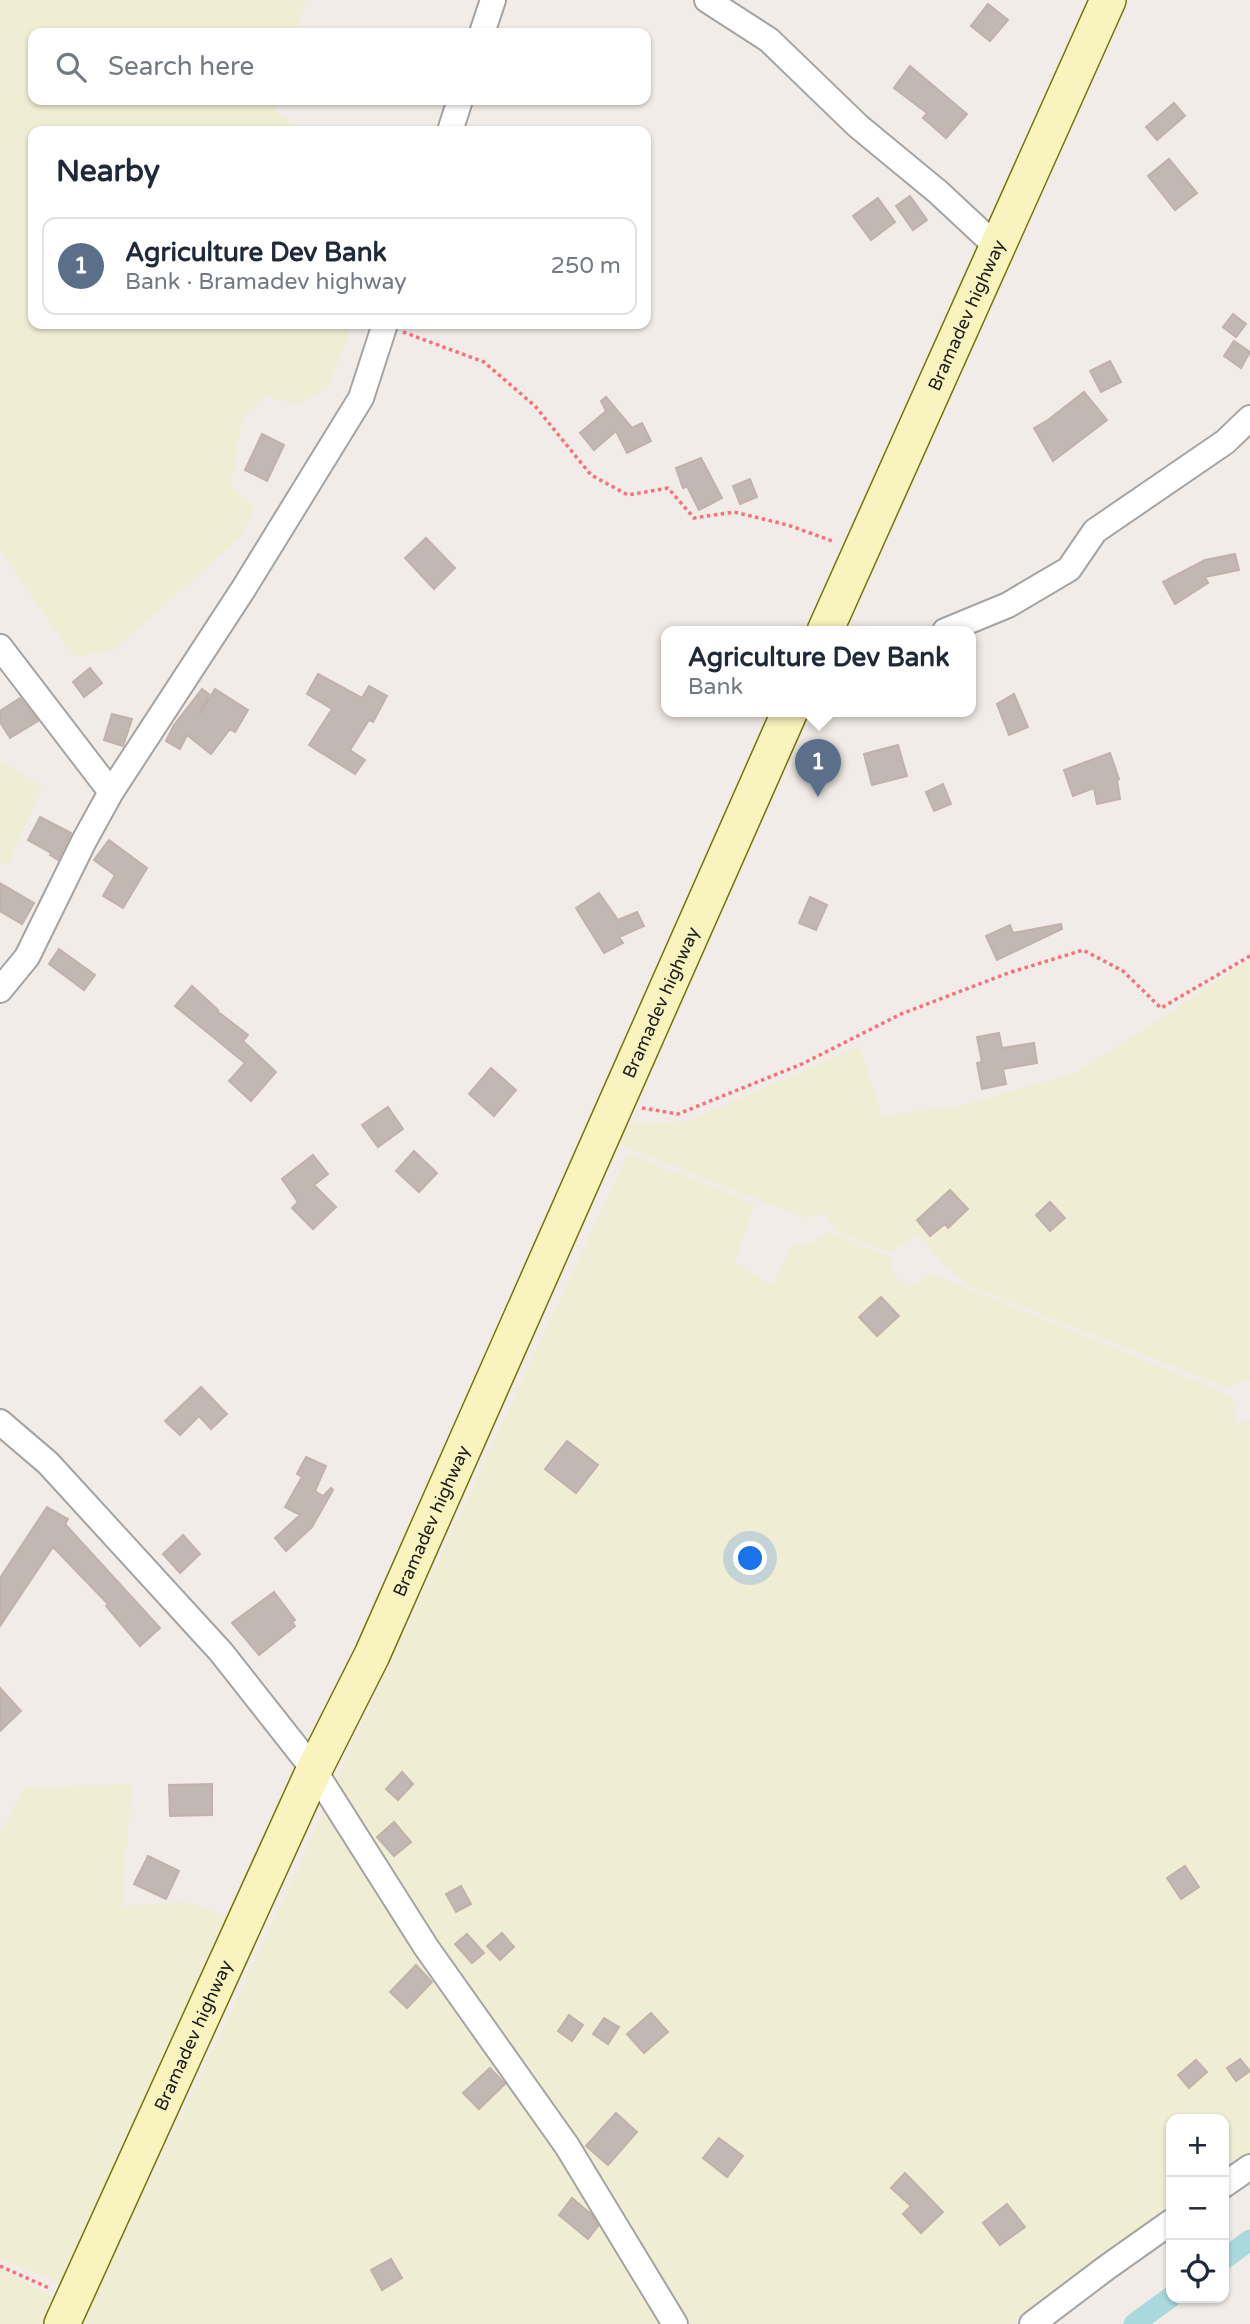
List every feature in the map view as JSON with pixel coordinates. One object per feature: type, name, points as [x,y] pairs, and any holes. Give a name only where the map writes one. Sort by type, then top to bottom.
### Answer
[{"type":"street","points":[[484,28],[493,0]]},
{"type":"street","points":[[708,0],[769,40],[858,126],[938,192],[997,247]]},
{"type":"street","name":"Bramadev highway","points":[[827,626],[1108,0]]},
{"type":"street","points":[[452,126],[458,105]]},
{"type":"street","points":[[0,990],[27,957],[111,792],[244,589],[361,398],[383,329]]},
{"type":"street","points":[[957,626],[1008,605],[1069,569],[1095,531],[1225,442],[1250,418]]},
{"type":"street","points":[[0,647],[111,792]]},
{"type":"street","name":"Bramadev highway","points":[[67,2311],[314,1770],[372,1656],[787,717]]},
{"type":"street","points":[[0,1422],[48,1464],[221,1652],[314,1770],[426,1947],[567,2146],[675,2324]]},
{"type":"street","points":[[1229,2182],[1250,2167]]},
{"type":"street","points":[[1032,2324],[1166,2226]]},
{"type":"path","points":[[398,329],[484,362],[535,406],[591,475],[628,495],[668,488],[694,518],[734,512],[788,525],[860,551]]},
{"type":"path","points":[[616,1104],[678,1114],[802,1065],[901,1014],[1008,973],[1083,950],[1123,971],[1161,1009],[1250,956]]},
{"type":"path","points":[[0,2266],[67,2311]]},
{"type":"shaded area","points":[[0,0],[306,0],[298,28],[28,28],[28,105],[276,105],[274,111],[296,126],[28,126],[28,329],[350,329],[328,388],[297,404],[263,396],[242,420],[231,486],[254,509],[239,538],[114,650],[74,657],[0,550]]},
{"type":"shaded area","points":[[0,760],[42,787],[9,862],[0,866]]},
{"type":"shaded area","points":[[1250,959],[1250,1380],[1227,1387],[970,1286],[943,1264],[918,1234],[890,1252],[836,1232],[826,1213],[805,1218],[619,1144],[625,1124],[688,1121],[860,1046],[882,1115],[956,1107],[1075,1073]]},
{"type":"shaded area","points":[[628,1154],[754,1204],[735,1261],[771,1286],[793,1246],[812,1243],[828,1232],[891,1257],[893,1274],[908,1288],[932,1274],[1232,1396],[1236,1423],[1250,1421],[1250,2155],[1229,2170],[1229,2114],[1166,2114],[1166,2216],[1014,2324],[79,2324],[180,2119],[305,1854],[354,1741]]},
{"type":"shaded area","points":[[132,1784],[121,1906],[187,1902],[232,1918],[64,2285],[0,2259],[0,1831],[26,1787]]},
{"type":"shaded area","points":[[0,2269],[57,2299],[44,2324],[0,2324]]},
{"type":"building","points":[[988,4],[1008,20],[990,41],[971,26]]},
{"type":"building","points":[[910,66],[967,114],[946,138],[923,118],[927,113],[894,88]]},
{"type":"building","points":[[1174,103],[1185,116],[1157,140],[1146,127]]},
{"type":"building","points":[[1169,159],[1197,193],[1175,210],[1148,176]]},
{"type":"building","points":[[910,196],[927,220],[913,230],[896,206]]},
{"type":"building","points":[[878,198],[895,222],[871,240],[853,216]]},
{"type":"building","points":[[1233,314],[1246,324],[1236,337],[1223,327]]},
{"type":"building","points":[[1234,341],[1250,352],[1241,368],[1224,356]]},
{"type":"building","points":[[1110,361],[1121,382],[1101,392],[1090,371]]},
{"type":"building","points":[[1084,392],[1107,420],[1053,461],[1034,428]]},
{"type":"building","points":[[606,397],[632,428],[642,423],[651,441],[627,453],[616,431],[594,450],[580,433],[606,411],[601,401]]},
{"type":"building","points":[[262,434],[284,445],[267,481],[245,470]]},
{"type":"building","points":[[701,458],[722,498],[699,510],[687,486],[683,488],[676,468]]},
{"type":"building","points":[[750,479],[757,497],[740,504],[733,486]]},
{"type":"building","points":[[426,538],[455,568],[434,589],[405,558]]},
{"type":"building","points":[[1235,554],[1239,570],[1205,577],[1208,583],[1175,604],[1163,582],[1205,560]]},
{"type":"building","points":[[90,668],[102,683],[84,697],[73,682]]},
{"type":"building","points":[[318,674],[362,698],[369,686],[387,696],[373,722],[369,720],[350,750],[365,760],[355,774],[309,745],[332,709],[307,694]]},
{"type":"building","points":[[202,689],[209,694],[199,716],[215,689],[248,710],[235,732],[230,729],[211,754],[187,735],[180,749],[166,741],[174,725]]},
{"type":"building","points":[[1014,694],[1028,727],[1009,735],[997,704]]},
{"type":"building","points":[[20,698],[38,721],[10,738],[0,722],[0,711]]},
{"type":"building","points":[[112,714],[132,719],[123,746],[104,740]]},
{"type":"building","points":[[898,745],[907,776],[872,785],[864,754]]},
{"type":"building","points":[[1110,753],[1119,779],[1120,799],[1097,804],[1094,788],[1073,796],[1064,770]]},
{"type":"building","points":[[943,784],[951,804],[934,811],[926,792]]},
{"type":"building","points":[[40,817],[71,833],[58,860],[28,840]]},
{"type":"building","points":[[109,840],[147,868],[123,908],[103,896],[115,875],[94,860]]},
{"type":"building","points":[[0,883],[34,903],[22,924],[0,911]]},
{"type":"building","points":[[599,893],[618,920],[637,912],[644,926],[619,937],[623,943],[604,953],[576,908]]},
{"type":"building","points":[[810,897],[827,905],[816,930],[799,923]]},
{"type":"building","points":[[1061,924],[1062,929],[997,960],[986,936],[1010,925],[1013,933]]},
{"type":"building","points":[[59,949],[95,975],[84,990],[49,964]]},
{"type":"building","points":[[192,986],[217,1011],[248,1035],[243,1041],[276,1072],[251,1101],[229,1081],[245,1063],[175,1006]]},
{"type":"building","points":[[999,1033],[1002,1048],[1034,1043],[1037,1063],[1003,1069],[1006,1084],[982,1089],[977,1063],[982,1062],[977,1037]]},
{"type":"building","points":[[491,1068],[516,1090],[494,1116],[469,1094]]},
{"type":"building","points":[[388,1107],[403,1129],[378,1147],[362,1125]]},
{"type":"building","points":[[414,1151],[437,1173],[419,1192],[396,1171]]},
{"type":"building","points":[[313,1155],[328,1174],[314,1185],[336,1207],[313,1229],[292,1208],[298,1202],[282,1179]]},
{"type":"building","points":[[950,1190],[968,1209],[948,1228],[945,1224],[930,1236],[917,1220]]},
{"type":"building","points":[[1050,1202],[1065,1218],[1050,1231],[1036,1215]]},
{"type":"building","points":[[881,1297],[899,1316],[877,1336],[859,1317]]},
{"type":"building","points":[[201,1387],[227,1414],[211,1429],[199,1416],[180,1435],[165,1421]]},
{"type":"building","points":[[567,1441],[598,1465],[576,1493],[545,1469]]},
{"type":"building","points":[[306,1457],[326,1466],[315,1491],[323,1496],[331,1488],[333,1490],[312,1527],[286,1551],[275,1538],[300,1515],[285,1507],[302,1477],[297,1474]]},
{"type":"building","points":[[47,1507],[68,1519],[65,1524],[160,1628],[140,1646],[106,1606],[108,1604],[53,1547],[0,1626],[0,1578]]},
{"type":"building","points":[[183,1535],[200,1554],[180,1573],[163,1554]]},
{"type":"building","points":[[274,1592],[295,1620],[292,1622],[295,1626],[259,1655],[232,1623]]},
{"type":"building","points":[[0,1688],[21,1711],[0,1731]]},
{"type":"building","points":[[402,1772],[413,1784],[398,1800],[386,1789]]},
{"type":"building","points":[[212,1784],[212,1815],[170,1816],[169,1785]]},
{"type":"building","points":[[394,1822],[411,1842],[394,1856],[377,1837]]},
{"type":"building","points":[[148,1856],[179,1871],[166,1899],[134,1884]]},
{"type":"building","points":[[1185,1866],[1199,1887],[1181,1899],[1167,1878]]},
{"type":"building","points":[[461,1886],[471,1904],[456,1912],[446,1894]]},
{"type":"building","points":[[502,1933],[514,1947],[500,1960],[487,1946]]},
{"type":"building","points":[[467,1934],[484,1953],[472,1963],[455,1944]]},
{"type":"building","points":[[416,1965],[432,1982],[407,2008],[390,1992]]},
{"type":"building","points":[[651,2013],[668,2032],[644,2053],[627,2034]]},
{"type":"building","points":[[569,2015],[583,2025],[572,2041],[558,2031]]},
{"type":"building","points":[[604,2018],[619,2027],[608,2044],[593,2034]]},
{"type":"building","points":[[1240,2059],[1250,2071],[1236,2081],[1227,2068]]},
{"type":"building","points":[[1196,2060],[1207,2072],[1189,2088],[1178,2075]]},
{"type":"building","points":[[490,2068],[505,2084],[479,2109],[463,2093]]},
{"type":"building","points":[[616,2113],[637,2132],[608,2165],[586,2146]]},
{"type":"building","points":[[719,2138],[743,2156],[727,2177],[703,2158]]},
{"type":"building","points":[[905,2173],[943,2212],[921,2233],[903,2214],[911,2206],[891,2188]]},
{"type":"building","points":[[572,2198],[591,2214],[598,2226],[588,2239],[559,2215]]},
{"type":"building","points":[[1007,2204],[1025,2227],[1000,2245],[983,2223]]},
{"type":"building","points":[[391,2259],[402,2278],[382,2290],[371,2270]]},
{"type":"waterway","points":[[1229,2255],[1250,2240]]},
{"type":"waterway","points":[[1134,2324],[1166,2301]]},
{"type":"place","name":"Agriculture Dev Bank","points":[[818,797]]}]
